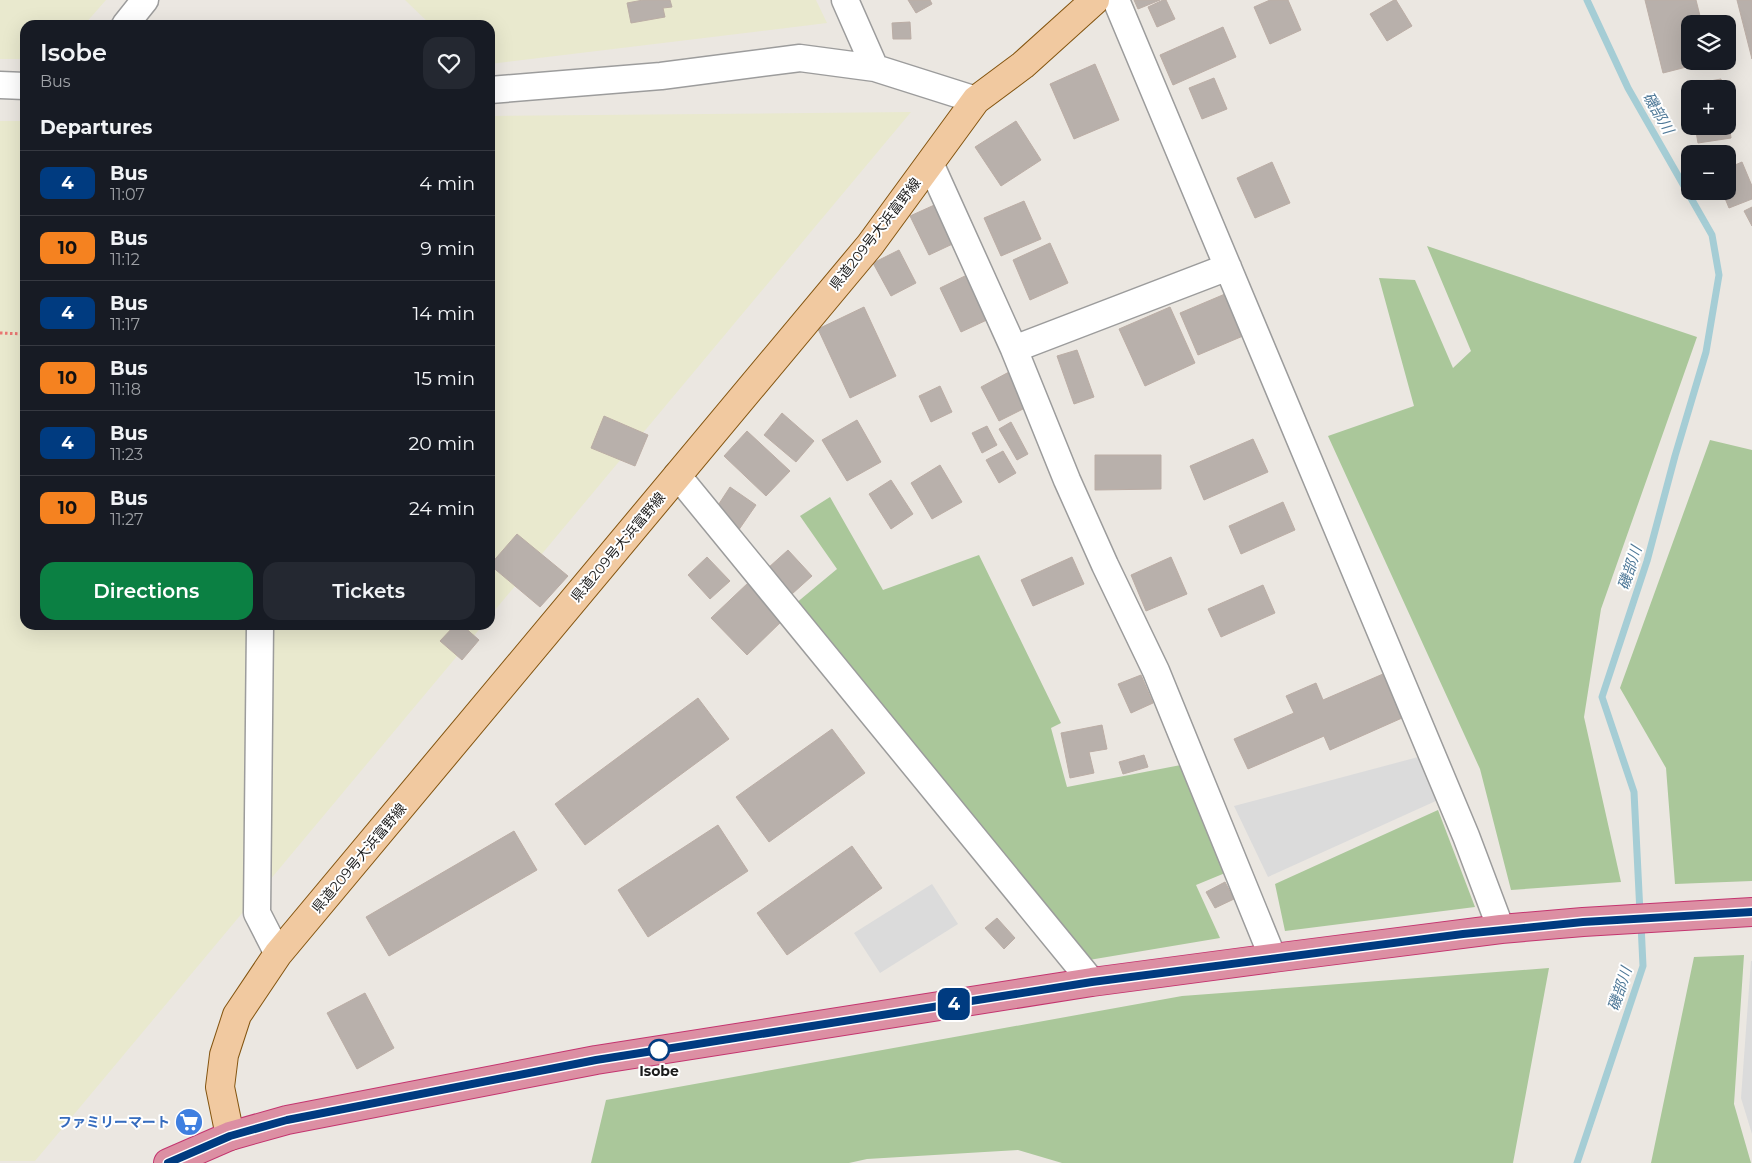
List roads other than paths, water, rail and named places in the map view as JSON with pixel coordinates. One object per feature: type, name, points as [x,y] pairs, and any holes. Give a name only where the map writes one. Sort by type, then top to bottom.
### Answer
[{"type":"highway","points":[[168,1163],[230,1136],[287,1120],[596,1060],[1092,982],[1273,958],[1502,929],[1752,912]]},
{"type":"main road","name":"県道209号大浜富野線","points":[[230,1136],[220,1087],[224,1055],[237,1016],[278,954],[870,245],[976,100],[1023,65],[1095,0]]},
{"type":"street","points":[[129,20],[145,0]]},
{"type":"street","points":[[845,0],[875,68]]},
{"type":"street","points":[[1116,0],[1466,836],[1502,929]]},
{"type":"street","points":[[495,90],[661,76],[800,58],[875,68],[976,100]]},
{"type":"street","points":[[0,86],[20,86]]},
{"type":"street","points":[[930,162],[1014,349],[1067,480],[1156,671],[1273,958]]},
{"type":"street","points":[[1014,349],[1228,266]]},
{"type":"street","points":[[677,475],[1092,982]]},
{"type":"street","points":[[260,630],[257,913],[278,954]]},
{"type":"waterway","name":"磯部川","points":[[1587,0],[1628,88],[1712,235],[1719,275],[1706,352],[1675,456],[1647,561],[1602,697],[1634,792],[1640,913]]},
{"type":"waterway","name":"磯部川","points":[[1577,1163],[1643,966],[1641,924]]},
{"type":"place","name":"Isobe","points":[[659,1050]]},
{"type":"place","name":"ファミリーマート","points":[[189,1122]]}]
